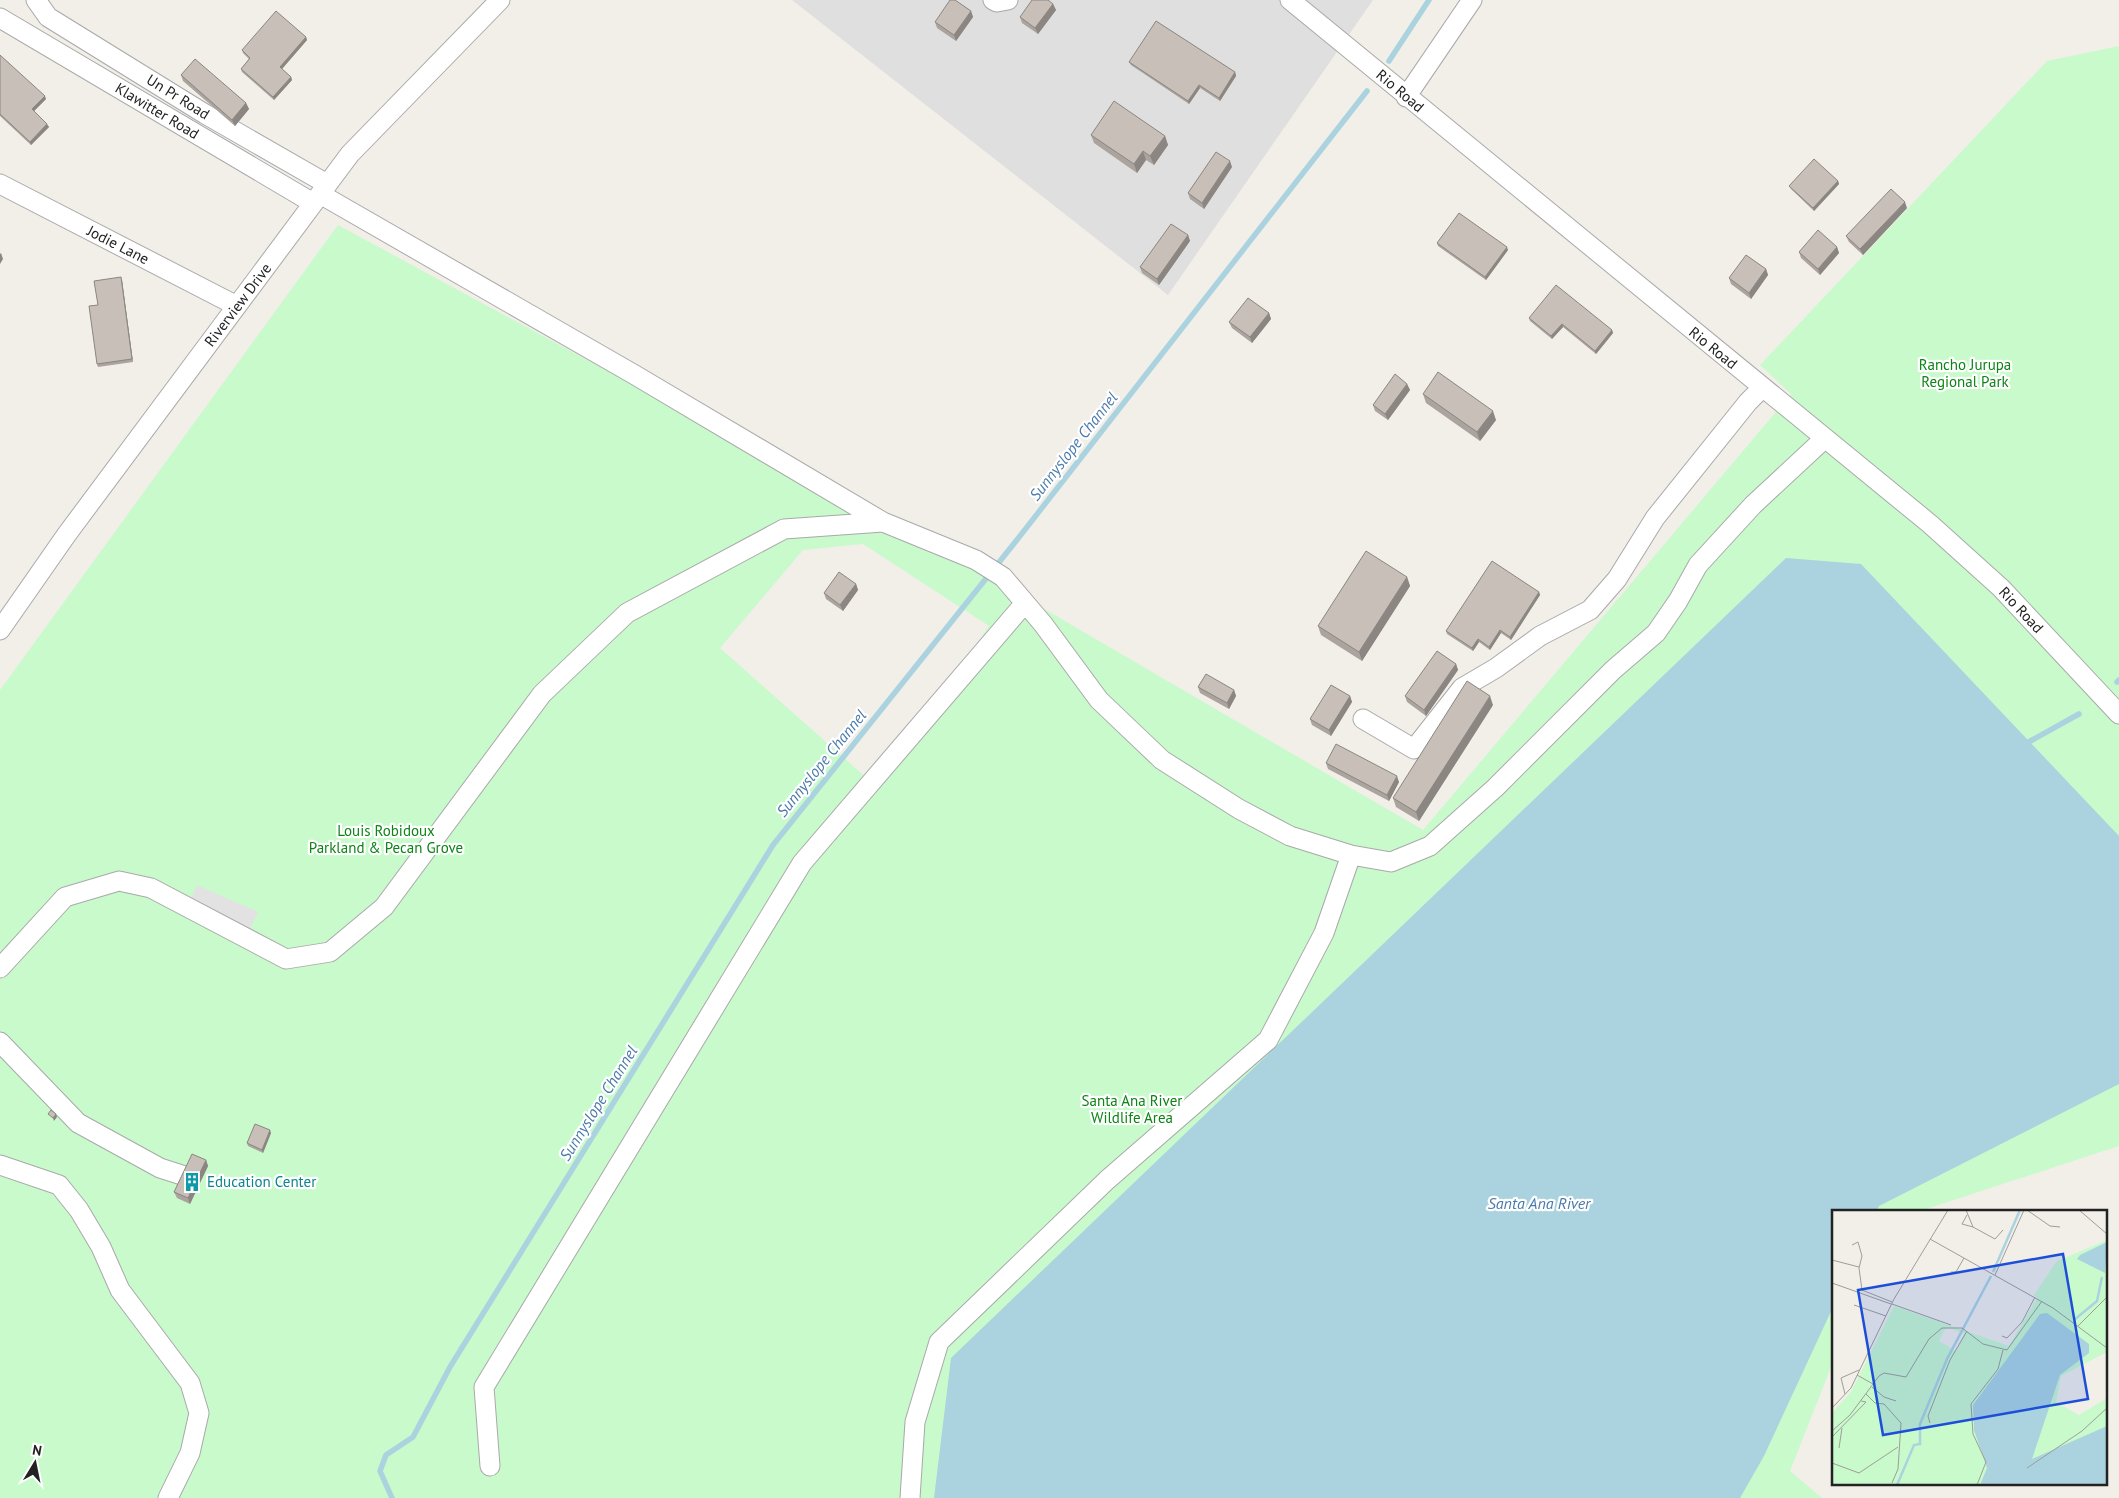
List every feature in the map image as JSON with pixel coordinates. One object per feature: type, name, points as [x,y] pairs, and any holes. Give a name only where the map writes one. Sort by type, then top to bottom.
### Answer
[{"type":"street","name":"Riverview Drive","points":[[0,630],[68,534],[350,154],[500,0]]},
{"type":"street","points":[[993,0],[997,2],[1008,0]]},
{"type":"street","name":"Rio Road","points":[[1290,0],[1369,64],[1406,97],[1930,524],[2001,588],[2119,714]]},
{"type":"street","points":[[1406,97],[1472,0]]},
{"type":"street","name":"Un Pr Road","points":[[40,5],[48,17],[205,114],[320,194]]},
{"type":"street","points":[[28,34],[40,5]]},
{"type":"street","name":"Klawitter Road","points":[[0,18],[320,194]]},
{"type":"street","name":"Jodie Lane","points":[[0,184],[237,306]]},
{"type":"street","points":[[320,194],[626,370],[884,522],[976,560],[1003,577],[1043,624],[1099,700],[1162,760],[1239,809],[1290,836],[1352,855],[1391,862],[1430,846],[1437,840],[1495,788],[1613,670],[1656,633],[1678,601],[1698,565],[1753,505],[1824,439]]},
{"type":"street","points":[[1362,719],[1414,749],[1462,688],[1496,668],[1540,636],[1590,610],[1617,579],[1656,518],[1748,402],[1762,388]]},
{"type":"street","points":[[0,968],[65,897],[119,881],[151,888],[286,959],[330,952],[384,907],[542,694],[627,613],[784,529],[884,522]]},
{"type":"street","points":[[490,1466],[484,1387],[802,863],[1025,603]]},
{"type":"street","points":[[910,1498],[915,1422],[939,1342],[1107,1180],[1268,1040],[1324,933],[1352,855]]},
{"type":"street","points":[[0,1042],[78,1123],[160,1168],[188,1177]]},
{"type":"street","points":[[0,1165],[59,1185],[79,1210],[101,1247],[120,1290],[190,1383],[199,1413],[190,1453],[168,1498]]},
{"type":"shaded area","points":[[792,0],[1373,0],[1168,295]]},
{"type":"shaded area","points":[[197,885],[258,912],[249,931],[189,903]]},
{"type":"green space","points":[[2119,46],[2119,1146],[1923,1210],[1832,1210],[1832,1365],[1790,1471],[1822,1498],[0,1498],[0,690],[338,225],[1010,589],[1423,830],[1791,394],[1760,365],[2047,61]],"holes":[[[863,544],[989,626],[878,788],[720,648],[803,550]]]},
{"type":"water","name":"Santa Ana River","points":[[1786,558],[1861,564],[2119,836],[2119,1084],[1879,1206],[1877,1210],[1832,1210],[1832,1309],[1764,1456],[1740,1498],[934,1498],[951,1358]]},
{"type":"building","points":[[950,0],[955,0],[971,11],[954,35],[935,22]]},
{"type":"building","points":[[1032,0],[1048,0],[1053,4],[1035,28],[1020,17]]},
{"type":"building","points":[[276,11],[306,37],[280,67],[291,77],[273,97],[241,69],[250,58],[242,50]]},
{"type":"building","points":[[1156,21],[1235,72],[1219,98],[1199,85],[1188,101],[1129,62]]},
{"type":"building","points":[[0,55],[45,96],[32,109],[47,124],[30,142],[0,114]]},
{"type":"building","points":[[195,59],[246,103],[232,120],[181,75]]},
{"type":"building","points":[[1114,101],[1165,136],[1150,156],[1143,151],[1134,164],[1091,135]]},
{"type":"building","points":[[1216,152],[1230,161],[1202,203],[1188,193]]},
{"type":"building","points":[[1814,159],[1838,181],[1813,208],[1789,186]]},
{"type":"building","points":[[1891,189],[1905,202],[1860,249],[1846,236]]},
{"type":"building","points":[[1459,213],[1507,247],[1485,277],[1437,243]]},
{"type":"building","points":[[1171,224],[1188,235],[1157,279],[1140,267]]},
{"type":"building","points":[[1818,230],[1837,247],[1818,269],[1799,252]]},
{"type":"building","points":[[1746,255],[1766,269],[1749,293],[1729,278]]},
{"type":"building","points":[[121,277],[132,359],[97,364],[89,306],[98,305],[94,281]]},
{"type":"building","points":[[1556,285],[1612,330],[1595,351],[1562,324],[1551,336],[1529,318]]},
{"type":"building","points":[[1248,298],[1269,313],[1250,337],[1229,322]]},
{"type":"building","points":[[1438,372],[1493,411],[1477,432],[1423,394]]},
{"type":"building","points":[[1395,374],[1407,384],[1385,414],[1373,405]]},
{"type":"building","points":[[1366,551],[1407,577],[1359,652],[1318,626]]},
{"type":"building","points":[[1492,561],[1539,592],[1510,637],[1500,630],[1489,647],[1478,639],[1472,648],[1446,631]]},
{"type":"building","points":[[839,572],[856,584],[840,605],[824,593]]},
{"type":"building","points":[[1437,651],[1456,664],[1424,710],[1405,696]]},
{"type":"building","points":[[1206,674],[1234,690],[1227,703],[1198,687]]},
{"type":"building","points":[[1467,681],[1490,696],[1416,812],[1393,798]]},
{"type":"building","points":[[1331,685],[1350,696],[1329,730],[1310,719]]},
{"type":"building","points":[[1336,744],[1397,776],[1387,795],[1326,763]]},
{"type":"building","points":[[51,1110],[56,1114],[53,1118],[48,1114]]},
{"type":"building","points":[[255,1124],[270,1130],[262,1150],[247,1143]]},
{"type":"building","name":"Education Center","points":[[192,1154],[206,1160],[188,1198],[174,1192]]},
{"type":"waterway","name":"Sunnyslope Channel","points":[[1389,61],[1429,0]]},
{"type":"waterway","name":"Sunnyslope Channel","points":[[392,1498],[380,1471],[386,1455],[413,1437],[450,1367],[773,845],[1020,536],[1367,91]]},
{"type":"waterway","points":[[2025,744],[2079,714]]},
{"type":"place","name":"Education Center","points":[[192,1182]]},
{"type":"park label","name":"Rancho Jurupa Regional Park","points":[[1965,374]]},
{"type":"park label","name":"Louis Robidoux Parkland & Pecan Grove","points":[[386,840]]},
{"type":"park label","name":"Santa Ana River Wildlife Area","points":[[1132,1110]]}]
